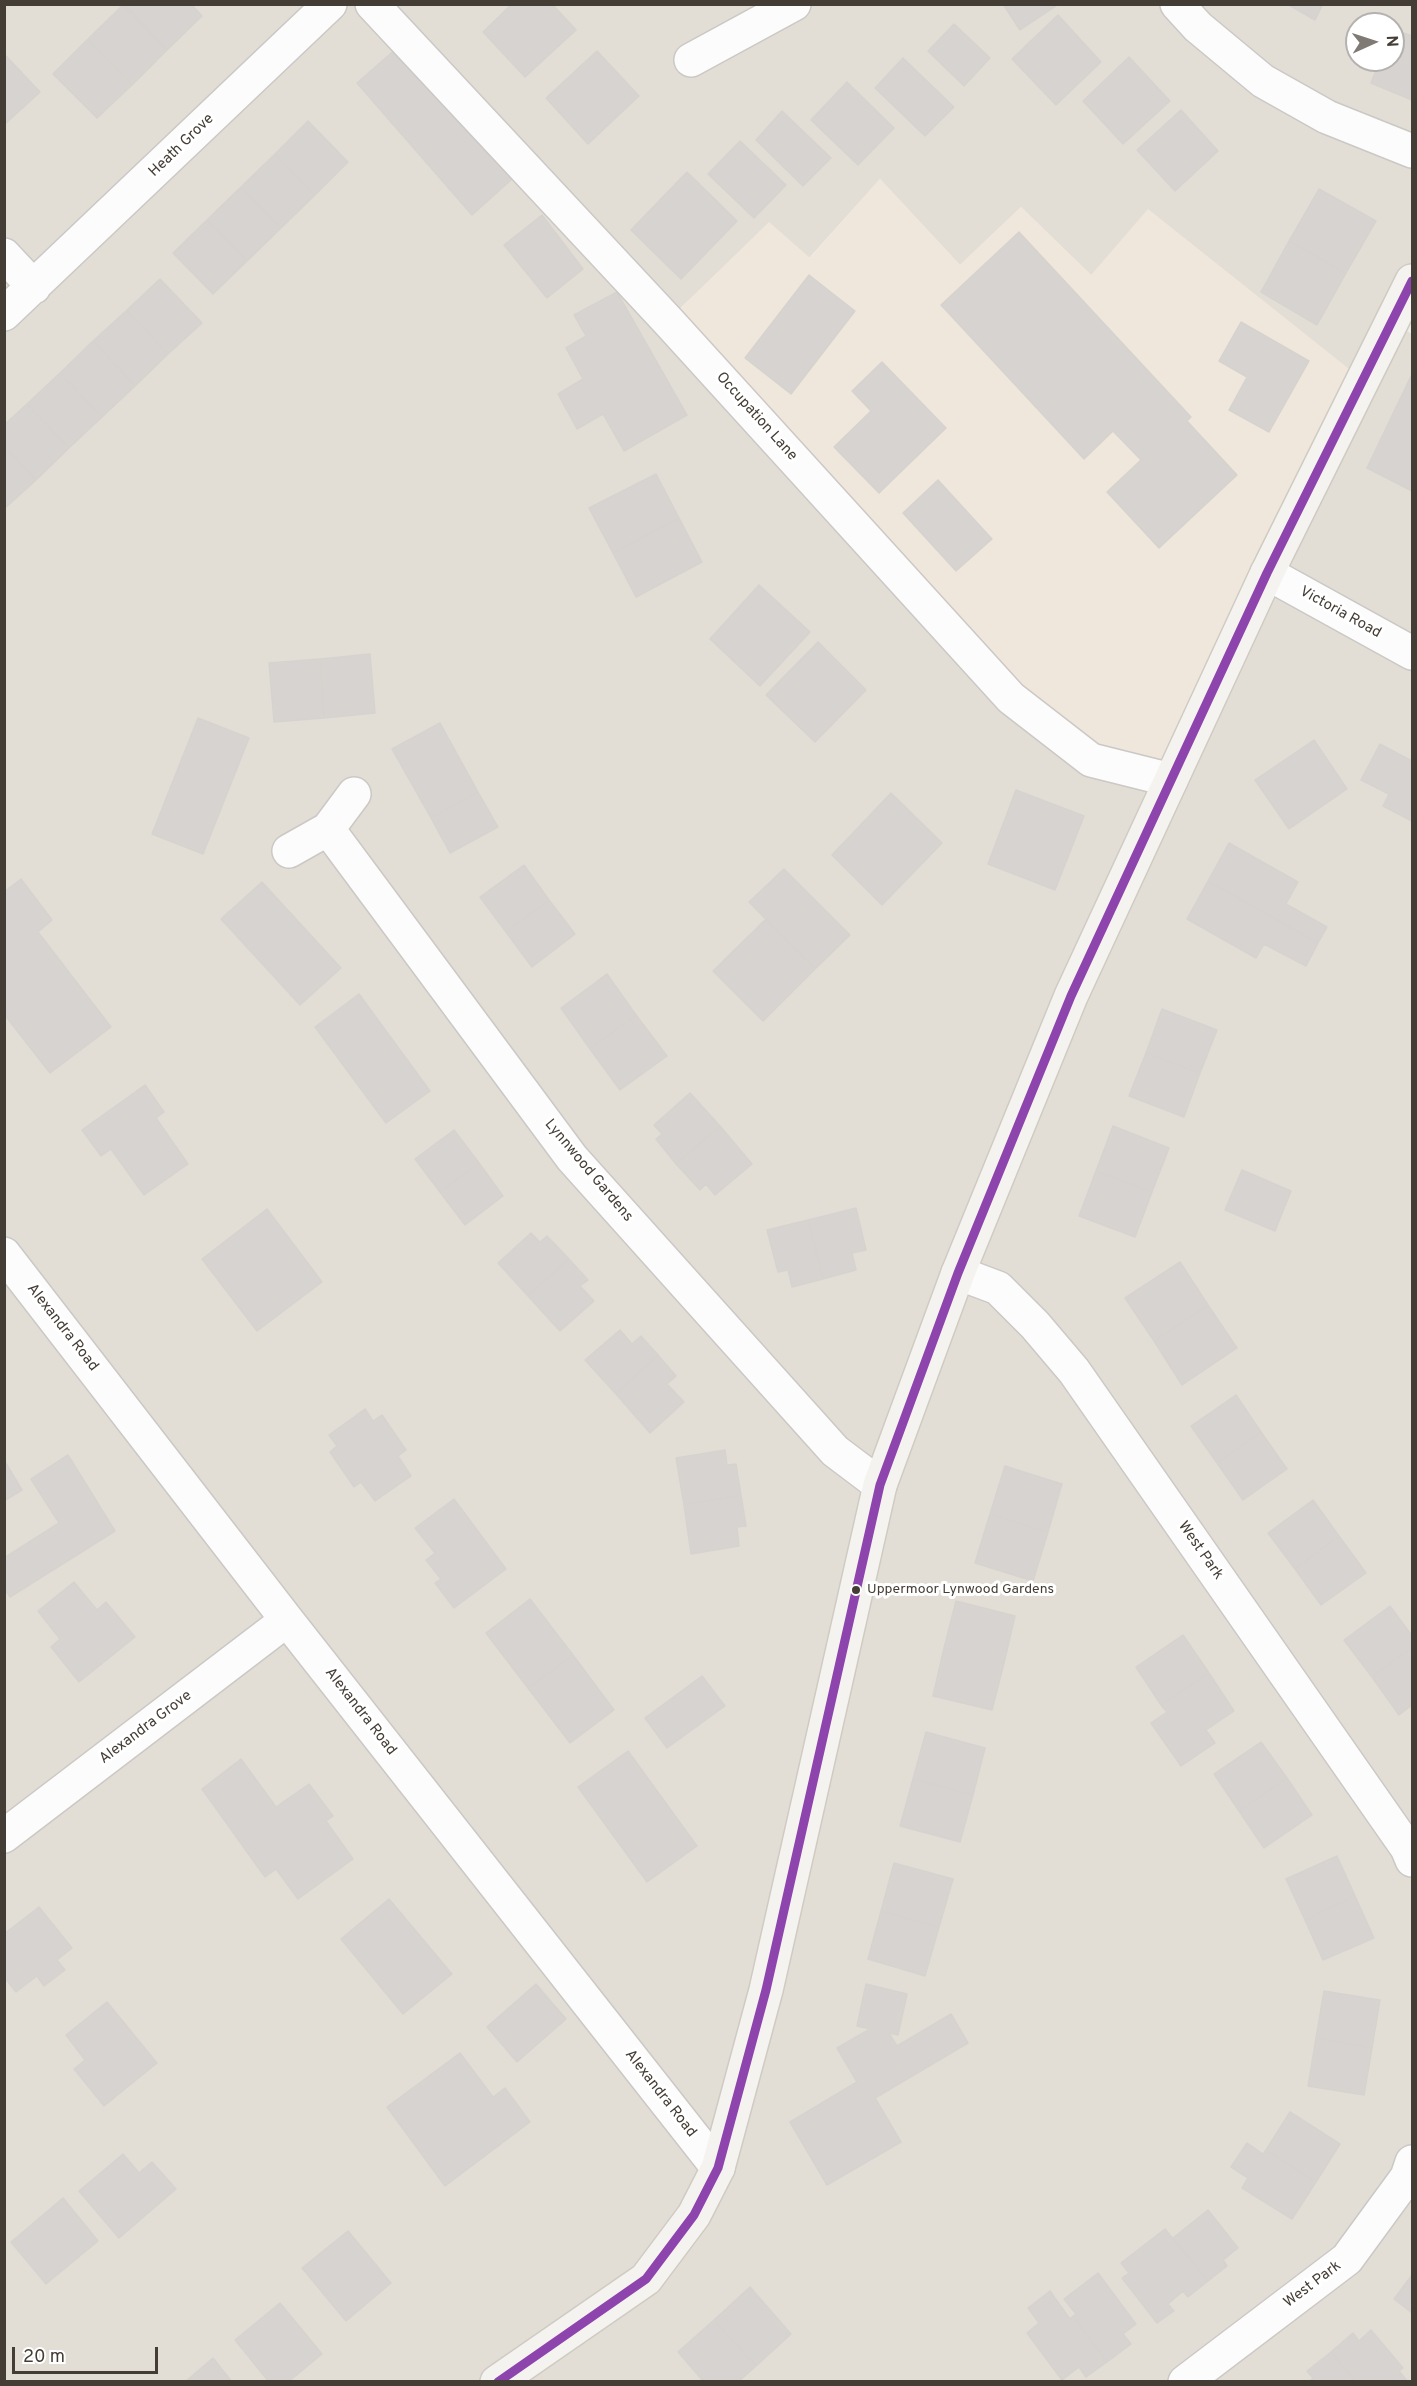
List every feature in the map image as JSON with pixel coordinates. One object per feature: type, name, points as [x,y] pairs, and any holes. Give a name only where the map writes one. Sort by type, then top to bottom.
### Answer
[{"type":"main road","points":[[497,2382],[646,2279],[694,2215],[718,2168],[766,1990],[880,1485],[958,1273],[1071,996],[1267,573],[1413,280]]},
{"type":"street","name":"Heath Grove","points":[[4,314],[330,4]]},
{"type":"street","name":"Occupation Lane","points":[[372,4],[668,321],[1011,698],[1091,760],[1171,780]]},
{"type":"street","points":[[691,60],[794,4]]},
{"type":"street","points":[[1177,4],[1198,27],[1263,81],[1328,117],[1413,152]]},
{"type":"street","points":[[4,255],[34,287]]},
{"type":"street","name":"Victoria Road","points":[[1267,573],[1413,653]]},
{"type":"street","points":[[289,851],[328,829],[354,794]]},
{"type":"street","name":"Lynnwood Gardens","points":[[328,829],[572,1158],[835,1451],[880,1485]]},
{"type":"street","name":"Alexandra Road","points":[[4,1254],[287,1620],[718,2168]]},
{"type":"street","name":"West Park","points":[[958,1273],[998,1288],[1035,1325],[1074,1371],[1407,1848],[1413,1860]]},
{"type":"street","name":"Alexandra Grove","points":[[4,1836],[287,1620]]},
{"type":"street","name":"West Park","points":[[1185,2382],[1347,2259],[1407,2177],[1413,2162]]},
{"type":"shaded area","points":[[5,5],[1412,5],[1412,281],[1392,323],[1412,334],[1412,2381],[5,2382]],"holes":[[[880,179],[960,265],[1021,207],[1091,275],[668,320],[769,223],[809,258]]]},
{"type":"shaded area","points":[[880,179],[960,265],[1021,207],[1091,275],[1148,209],[1363,380],[1171,780],[1091,760],[668,321],[769,222],[810,258]]},
{"type":"building","points":[[124,4],[191,4],[202,16],[167,50]]},
{"type":"building","points":[[512,4],[552,4],[576,30],[525,77],[483,32]]},
{"type":"building","points":[[1003,4],[1059,4],[1020,30]]},
{"type":"building","points":[[1287,4],[1323,4],[1315,20]]},
{"type":"building","points":[[123,5],[167,50],[132,85],[88,39]]},
{"type":"building","points":[[1058,15],[1101,62],[1056,105],[1012,59]]},
{"type":"building","points":[[954,24],[990,58],[964,86],[928,51]]},
{"type":"building","points":[[1405,33],[1412,36],[1412,100],[1371,83],[1375,72],[1405,72]]},
{"type":"building","points":[[88,39],[132,85],[97,118],[53,74]]},
{"type":"building","points":[[397,48],[512,179],[472,215],[357,83]]},
{"type":"building","points":[[597,51],[639,96],[588,144],[546,98]]},
{"type":"building","points":[[6,56],[40,92],[4,125],[4,57]]},
{"type":"building","points":[[1129,57],[1170,101],[1123,144],[1083,101]]},
{"type":"building","points":[[903,58],[954,107],[925,136],[875,88]]},
{"type":"building","points":[[847,82],[894,128],[858,165],[811,120]]},
{"type":"building","points":[[1181,110],[1218,151],[1175,191],[1137,150]]},
{"type":"building","points":[[782,111],[831,158],[803,186],[756,140]]},
{"type":"building","points":[[308,121],[348,162],[315,195],[275,154]]},
{"type":"building","points":[[740,141],[786,185],[754,218],[708,174]]},
{"type":"building","points":[[275,154],[315,195],[281,228],[241,187]]},
{"type":"building","points":[[687,172],[737,221],[681,279],[631,230]]},
{"type":"building","points":[[241,187],[281,228],[247,261],[207,220]]},
{"type":"building","points":[[1319,189],[1376,221],[1346,273],[1289,241]]},
{"type":"building","points":[[542,215],[583,269],[547,298],[504,245]]},
{"type":"building","points":[[207,220],[247,261],[213,294],[173,253]]},
{"type":"building","points":[[1019,232],[1191,417],[1187,421],[1237,475],[1159,548],[1107,492],[1141,460],[1113,431],[1084,459],[941,305]]},
{"type":"building","points":[[1289,241],[1346,273],[1317,325],[1261,292]]},
{"type":"building","points":[[809,275],[855,311],[791,394],[745,358]]},
{"type":"building","points":[[160,279],[202,323],[168,354],[127,310]]},
{"type":"building","points":[[617,292],[687,415],[624,451],[603,414],[577,429],[558,394],[583,379],[566,348],[586,336],[574,315]]},
{"type":"building","points":[[127,310],[168,354],[135,386],[93,341]]},
{"type":"building","points":[[1241,322],[1309,361],[1269,432],[1229,410],[1247,377],[1219,361]]},
{"type":"building","points":[[93,341],[135,386],[102,417],[60,373]]},
{"type":"building","points":[[882,362],[946,428],[879,493],[834,447],[871,411],[852,391]]},
{"type":"building","points":[[60,373],[102,417],[69,448],[27,404]]},
{"type":"building","points":[[1412,374],[1412,491],[1367,468]]},
{"type":"building","points":[[27,404],[69,448],[36,480],[4,446],[4,425]]},
{"type":"building","points":[[4,446],[36,480],[4,509]]},
{"type":"building","points":[[656,474],[679,518],[613,553],[589,508]]},
{"type":"building","points":[[938,480],[992,539],[956,571],[903,513]]},
{"type":"building","points":[[679,518],[702,562],[636,597],[613,553]]},
{"type":"building","points":[[759,585],[810,632],[760,686],[710,639]]},
{"type":"building","points":[[818,642],[866,690],[815,742],[766,695]]},
{"type":"building","points":[[370,654],[375,713],[324,718],[320,659]]},
{"type":"building","points":[[320,659],[324,718],[274,722],[269,663]]},
{"type":"building","points":[[198,718],[249,738],[203,854],[152,834]]},
{"type":"building","points":[[440,723],[478,792],[431,818],[392,749]]},
{"type":"building","points":[[1314,740],[1347,789],[1289,829],[1255,780]]},
{"type":"building","points":[[1380,744],[1412,761],[1412,821],[1383,806],[1389,794],[1361,780]]},
{"type":"building","points":[[1016,790],[1084,816],[1055,890],[988,864]]},
{"type":"building","points":[[478,792],[498,827],[450,853],[431,818]]},
{"type":"building","points":[[891,793],[942,843],[882,905],[832,855]]},
{"type":"building","points":[[1229,843],[1298,882],[1286,904],[1327,927],[1318,943],[1208,881]]},
{"type":"building","points":[[524,865],[549,900],[506,932],[480,897]]},
{"type":"building","points":[[784,869],[850,935],[815,969],[749,902]]},
{"type":"building","points":[[21,879],[52,920],[38,932],[111,1027],[50,1073],[4,1014],[4,892]]},
{"type":"building","points":[[1208,881],[1318,943],[1306,966],[1264,944],[1256,958],[1187,919]]},
{"type":"building","points":[[262,882],[341,968],[300,1005],[221,919]]},
{"type":"building","points":[[549,900],[575,934],[532,967],[506,932]]},
{"type":"building","points":[[766,919],[815,969],[763,1021],[713,971]]},
{"type":"building","points":[[607,974],[636,1015],[590,1049],[561,1008]]},
{"type":"building","points":[[359,994],[430,1091],[386,1123],[315,1027]]},
{"type":"building","points":[[1162,1009],[1217,1030],[1200,1073],[1146,1053]]},
{"type":"building","points":[[636,1015],[667,1056],[620,1090],[590,1049]]},
{"type":"building","points":[[1146,1053],[1200,1073],[1184,1117],[1129,1096]]},
{"type":"building","points":[[145,1085],[164,1112],[156,1118],[188,1164],[144,1195],[111,1149],[101,1156],[82,1130]]},
{"type":"building","points":[[690,1093],[720,1126],[676,1164],[656,1139],[662,1134],[654,1125]]},
{"type":"building","points":[[720,1126],[752,1164],[715,1195],[706,1184],[700,1190],[676,1164]]},
{"type":"building","points":[[1113,1126],[1169,1148],[1152,1192],[1096,1171]]},
{"type":"building","points":[[454,1130],[479,1163],[440,1192],[415,1159]]},
{"type":"building","points":[[479,1163],[503,1196],[465,1225],[440,1192]]},
{"type":"building","points":[[1242,1170],[1291,1191],[1275,1231],[1225,1210]]},
{"type":"building","points":[[1096,1171],[1152,1192],[1135,1237],[1079,1216]]},
{"type":"building","points":[[856,1208],[866,1250],[852,1253],[856,1270],[823,1279],[808,1220]]},
{"type":"building","points":[[267,1209],[322,1282],[257,1331],[202,1259]]},
{"type":"building","points":[[808,1220],[823,1279],[792,1287],[788,1270],[778,1272],[767,1230]]},
{"type":"building","points":[[531,1233],[540,1242],[547,1236],[569,1259],[528,1296],[498,1263]]},
{"type":"building","points":[[569,1259],[588,1280],[580,1286],[594,1301],[560,1331],[528,1296]]},
{"type":"building","points":[[1180,1262],[1208,1305],[1154,1341],[1125,1298]]},
{"type":"building","points":[[1208,1305],[1237,1348],[1182,1385],[1154,1341]]},
{"type":"building","points":[[620,1330],[632,1344],[641,1336],[658,1355],[616,1394],[585,1360]]},
{"type":"building","points":[[658,1355],[676,1376],[667,1384],[684,1402],[650,1433],[616,1394]]},
{"type":"building","points":[[1236,1395],[1261,1432],[1217,1463],[1191,1426]]},
{"type":"building","points":[[365,1409],[373,1421],[382,1415],[406,1450],[398,1456],[411,1476],[375,1501],[361,1482],[354,1487],[330,1452],[337,1446],[329,1435]]},
{"type":"building","points":[[1261,1432],[1287,1469],[1243,1500],[1217,1463]]},
{"type":"building","points":[[725,1450],[727,1465],[736,1464],[741,1495],[684,1505],[676,1458]]},
{"type":"building","points":[[68,1455],[115,1531],[10,1597],[4,1588],[4,1558],[59,1523],[31,1479]]},
{"type":"building","points":[[4,1460],[22,1490],[4,1501]]},
{"type":"building","points":[[1005,1466],[1062,1484],[1048,1532],[990,1514]]},
{"type":"building","points":[[741,1495],[746,1526],[737,1527],[739,1546],[691,1554],[684,1505]]},
{"type":"building","points":[[454,1499],[506,1569],[454,1608],[435,1583],[441,1579],[426,1560],[435,1553],[415,1528]]},
{"type":"building","points":[[1313,1500],[1339,1536],[1295,1569],[1268,1533]]},
{"type":"building","points":[[990,1514],[1048,1532],[1033,1581],[975,1563]]},
{"type":"building","points":[[1339,1536],[1366,1573],[1321,1605],[1295,1569]]},
{"type":"building","points":[[74,1582],[97,1610],[106,1602],[135,1637],[79,1682],[51,1647],[60,1639],[38,1611]]},
{"type":"building","points":[[530,1599],[573,1655],[528,1688],[486,1633]]},
{"type":"building","points":[[956,1601],[1015,1616],[1004,1663],[944,1648]]},
{"type":"building","points":[[1390,1606],[1412,1636],[1412,1647],[1372,1677],[1344,1640]]},
{"type":"building","points":[[1183,1635],[1209,1673],[1161,1705],[1136,1667]]},
{"type":"building","points":[[1412,1647],[1412,1705],[1399,1715],[1372,1677]]},
{"type":"building","points":[[944,1648],[1004,1663],[992,1710],[933,1696]]},
{"type":"building","points":[[573,1655],[614,1710],[570,1743],[528,1688]]},
{"type":"building","points":[[1209,1673],[1234,1711],[1206,1730],[1215,1743],[1181,1766],[1151,1723],[1167,1712],[1161,1705]]},
{"type":"building","points":[[702,1676],[725,1706],[667,1748],[645,1718]]},
{"type":"building","points":[[926,1732],[985,1748],[973,1795],[913,1779]]},
{"type":"building","points":[[1261,1742],[1287,1778],[1239,1811],[1214,1774]]},
{"type":"building","points":[[628,1751],[697,1846],[647,1882],[578,1787]]},
{"type":"building","points":[[241,1759],[276,1807],[309,1784],[333,1816],[326,1821],[353,1859],[298,1899],[276,1869],[265,1877],[202,1789]]},
{"type":"building","points":[[1287,1778],[1312,1815],[1264,1848],[1239,1811]]},
{"type":"building","points":[[913,1779],[973,1795],[960,1842],[900,1826]]},
{"type":"building","points":[[1337,1856],[1355,1896],[1305,1920],[1286,1879]]},
{"type":"building","points":[[894,1863],[953,1879],[939,1927],[881,1911]]},
{"type":"building","points":[[1355,1896],[1374,1938],[1323,1960],[1305,1920]]},
{"type":"building","points":[[389,1899],[452,1974],[403,2014],[341,1939]]},
{"type":"building","points":[[39,1907],[72,1948],[57,1960],[65,1970],[44,1986],[37,1976],[16,1992],[4,1977],[4,1934]]},
{"type":"building","points":[[881,1911],[939,1927],[925,1976],[868,1959]]},
{"type":"building","points":[[536,1984],[566,2019],[517,2062],[487,2027]]},
{"type":"building","points":[[866,1984],[907,1994],[898,2035],[889,2033],[897,2046],[951,2014],[968,2043],[875,2098],[901,2142],[827,2185],[790,2122],[857,2082],[837,2048],[870,2029],[857,2026]]},
{"type":"building","points":[[1324,1991],[1380,2000],[1372,2048],[1316,2038]]},
{"type":"building","points":[[107,2002],[157,2063],[104,2106],[74,2069],[85,2060],[66,2035]]},
{"type":"building","points":[[1316,2038],[1372,2048],[1364,2095],[1308,2086]]},
{"type":"building","points":[[460,2053],[493,2097],[505,2088],[530,2122],[445,2186],[387,2107]]},
{"type":"building","points":[[1290,2112],[1340,2144],[1316,2182],[1266,2150]]},
{"type":"building","points":[[1247,2143],[1263,2154],[1266,2150],[1316,2182],[1292,2219],[1242,2188],[1248,2178],[1231,2167]]},
{"type":"building","points":[[123,2154],[139,2173],[152,2162],[176,2189],[119,2238],[79,2191]]},
{"type":"building","points":[[63,2198],[98,2241],[46,2284],[11,2242]]},
{"type":"building","points":[[1208,2210],[1238,2248],[1223,2260],[1227,2266],[1208,2281],[1173,2238]]},
{"type":"building","points":[[1165,2229],[1208,2281],[1188,2297],[1183,2291],[1168,2304],[1174,2311],[1157,2323],[1122,2278],[1129,2273],[1121,2263]]},
{"type":"building","points":[[348,2231],[391,2283],[346,2321],[302,2268]]},
{"type":"building","points":[[1098,2273],[1136,2324],[1123,2334],[1131,2344],[1107,2362],[1073,2316],[1076,2314],[1064,2299]]},
{"type":"building","points":[[1412,2275],[1412,2313],[1394,2299]]},
{"type":"building","points":[[750,2287],[791,2334],[756,2366],[714,2320]]},
{"type":"building","points":[[1050,2291],[1070,2319],[1073,2316],[1107,2362],[1086,2377],[1079,2367],[1062,2380],[1027,2333],[1039,2323],[1028,2308]]},
{"type":"building","points":[[280,2303],[322,2354],[288,2382],[269,2382],[235,2340]]},
{"type":"building","points":[[714,2320],[756,2366],[738,2382],[704,2382],[678,2352]]},
{"type":"building","points":[[1371,2330],[1403,2368],[1399,2371],[1408,2382],[1356,2382],[1331,2352],[1353,2333],[1359,2341]]},
{"type":"building","points":[[1331,2352],[1356,2382],[1309,2382],[1313,2378],[1307,2371]]},
{"type":"building","points":[[213,2358],[232,2382],[185,2382]]},
{"type":"transit line","points":[[498,2382],[646,2279],[694,2215],[718,2168],[766,1990],[880,1485],[958,1273],[1071,996],[1267,573],[1412,281]]},
{"type":"place","name":"Uppermoor Lynwood Gardens","points":[[856,1590]]}]
